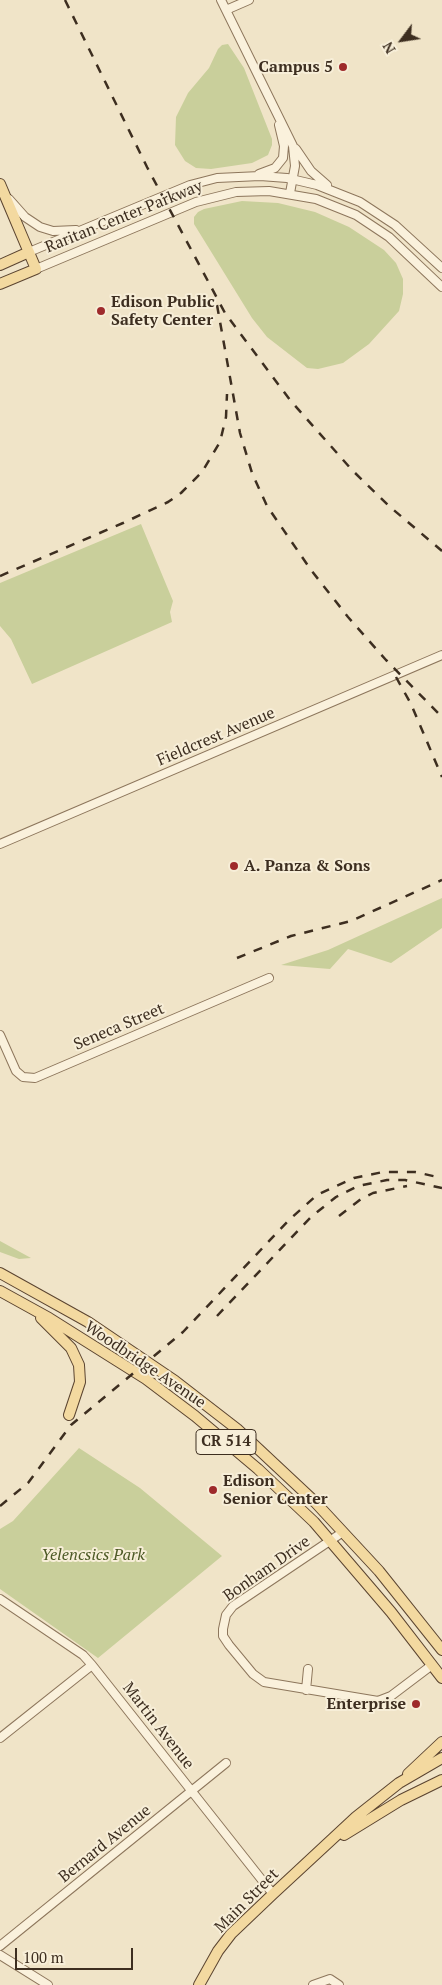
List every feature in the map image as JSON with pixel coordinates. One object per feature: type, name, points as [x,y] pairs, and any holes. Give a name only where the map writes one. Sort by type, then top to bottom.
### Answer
[{"type":"main road","points":[[0,185],[36,269]]},
{"type":"main road","name":"Raritan Center Parkway","points":[[0,265],[29,252]]},
{"type":"main road","name":"Raritan Center Parkway","points":[[0,284],[36,269]]},
{"type":"main road","name":"Woodbridge Avenue","points":[[0,1273],[23,1284],[88,1322],[175,1381],[237,1429],[315,1502],[343,1532],[379,1571],[442,1650]]},
{"type":"main road","name":"Woodbridge Avenue","points":[[0,1291],[146,1379],[195,1416],[258,1469],[314,1522],[391,1612],[442,1678]]},
{"type":"main road","points":[[36,1311],[71,1348],[79,1365],[80,1382],[69,1415]]},
{"type":"main road","points":[[399,1783],[442,1742]]},
{"type":"main road","name":"Main Street","points":[[199,1985],[218,1951],[273,1894],[356,1817],[399,1783],[442,1758]]},
{"type":"main road","name":"Main Street","points":[[326,1846],[442,1780]]},
{"type":"main road","points":[[418,1792],[442,1786]]},
{"type":"street","points":[[221,0],[289,137],[315,175],[337,191]]},
{"type":"street","points":[[226,10],[249,0]]},
{"type":"street","points":[[252,175],[275,168],[283,158],[282,137],[270,100]]},
{"type":"street","points":[[289,137],[295,156],[290,193]]},
{"type":"street","name":"Raritan Center Parkway","points":[[29,252],[190,185],[217,178],[252,175],[292,179],[337,191],[384,217],[442,268]]},
{"type":"street","points":[[0,185],[14,205],[37,226],[59,231],[90,226]]},
{"type":"street","name":"Raritan Center Parkway","points":[[36,269],[203,200],[243,191],[290,193],[329,203],[367,222],[394,241],[442,287]]},
{"type":"street","name":"Fieldcrest Avenue","points":[[0,844],[442,655]]},
{"type":"street","name":"Seneca Street","points":[[0,1035],[16,1071],[23,1077],[32,1078],[269,978]]},
{"type":"street","name":"Bonham Drive","points":[[343,1532],[233,1606],[226,1615],[223,1629],[224,1636],[229,1645],[253,1674],[274,1685],[378,1702],[391,1696],[432,1665]]},
{"type":"street","name":"Martin Avenue","points":[[0,1599],[83,1655],[273,1894]]},
{"type":"street","points":[[0,1738],[92,1665]]},
{"type":"street","points":[[306,1690],[308,1670]]},
{"type":"street","name":"Bernard Avenue","points":[[0,1946],[226,1763]]},
{"type":"street","points":[[0,1955],[48,1985]]},
{"type":"street","points":[[313,1985],[330,1979],[339,1985]]},
{"type":"green space","points":[[228,44],[244,68],[272,139],[272,145],[268,155],[252,163],[211,169],[196,168],[185,161],[175,145],[176,117],[188,93],[209,68],[218,49],[222,45]]},
{"type":"green space","points":[[242,201],[278,203],[315,212],[349,227],[384,250],[396,263],[403,279],[403,294],[399,311],[369,344],[343,363],[318,369],[307,368],[267,337],[252,318],[194,224],[194,217],[204,209]]},
{"type":"green space","points":[[141,524],[173,601],[170,612],[172,622],[32,684],[11,639],[0,626],[0,583]]},
{"type":"green space","points":[[442,898],[442,928],[391,963],[348,949],[330,969],[281,965],[328,950]]},
{"type":"green space","points":[[0,1241],[31,1258],[19,1259],[0,1252]]},
{"type":"green space","name":"Yelencsics Park","points":[[79,1448],[140,1488],[222,1556],[98,1658],[0,1589],[0,1529],[13,1521]]},
{"type":"railway","points":[[65,0],[147,167],[225,313],[290,400],[352,470],[389,506],[442,551]]},
{"type":"railway","points":[[217,305],[240,433],[252,473],[267,506],[311,570],[348,617],[386,660],[442,717]]},
{"type":"railway","points":[[0,576],[123,523],[168,502],[181,493],[202,472],[220,442],[226,417],[227,394]]},
{"type":"railway","points":[[396,677],[411,704],[442,777]]},
{"type":"railway","points":[[237,958],[291,936],[351,921],[442,880]]},
{"type":"railway","points":[[0,1506],[28,1483],[71,1425],[183,1332],[289,1220],[317,1195],[354,1178],[383,1172],[415,1172],[442,1178]]},
{"type":"railway","points":[[217,1316],[311,1217],[336,1197],[358,1186],[387,1180],[405,1180],[442,1188]]},
{"type":"railway","points":[[339,1216],[361,1199],[373,1193],[407,1186]]},
{"type":"place","name":"Campus 5","points":[[343,67]]},
{"type":"place","name":"Edison Public Safety Center","points":[[101,311]]},
{"type":"place","name":"A. Panza & Sons","points":[[234,866]]},
{"type":"place","name":"Edison Senior Center","points":[[213,1490]]},
{"type":"place","name":"Enterprise","points":[[416,1704]]}]
